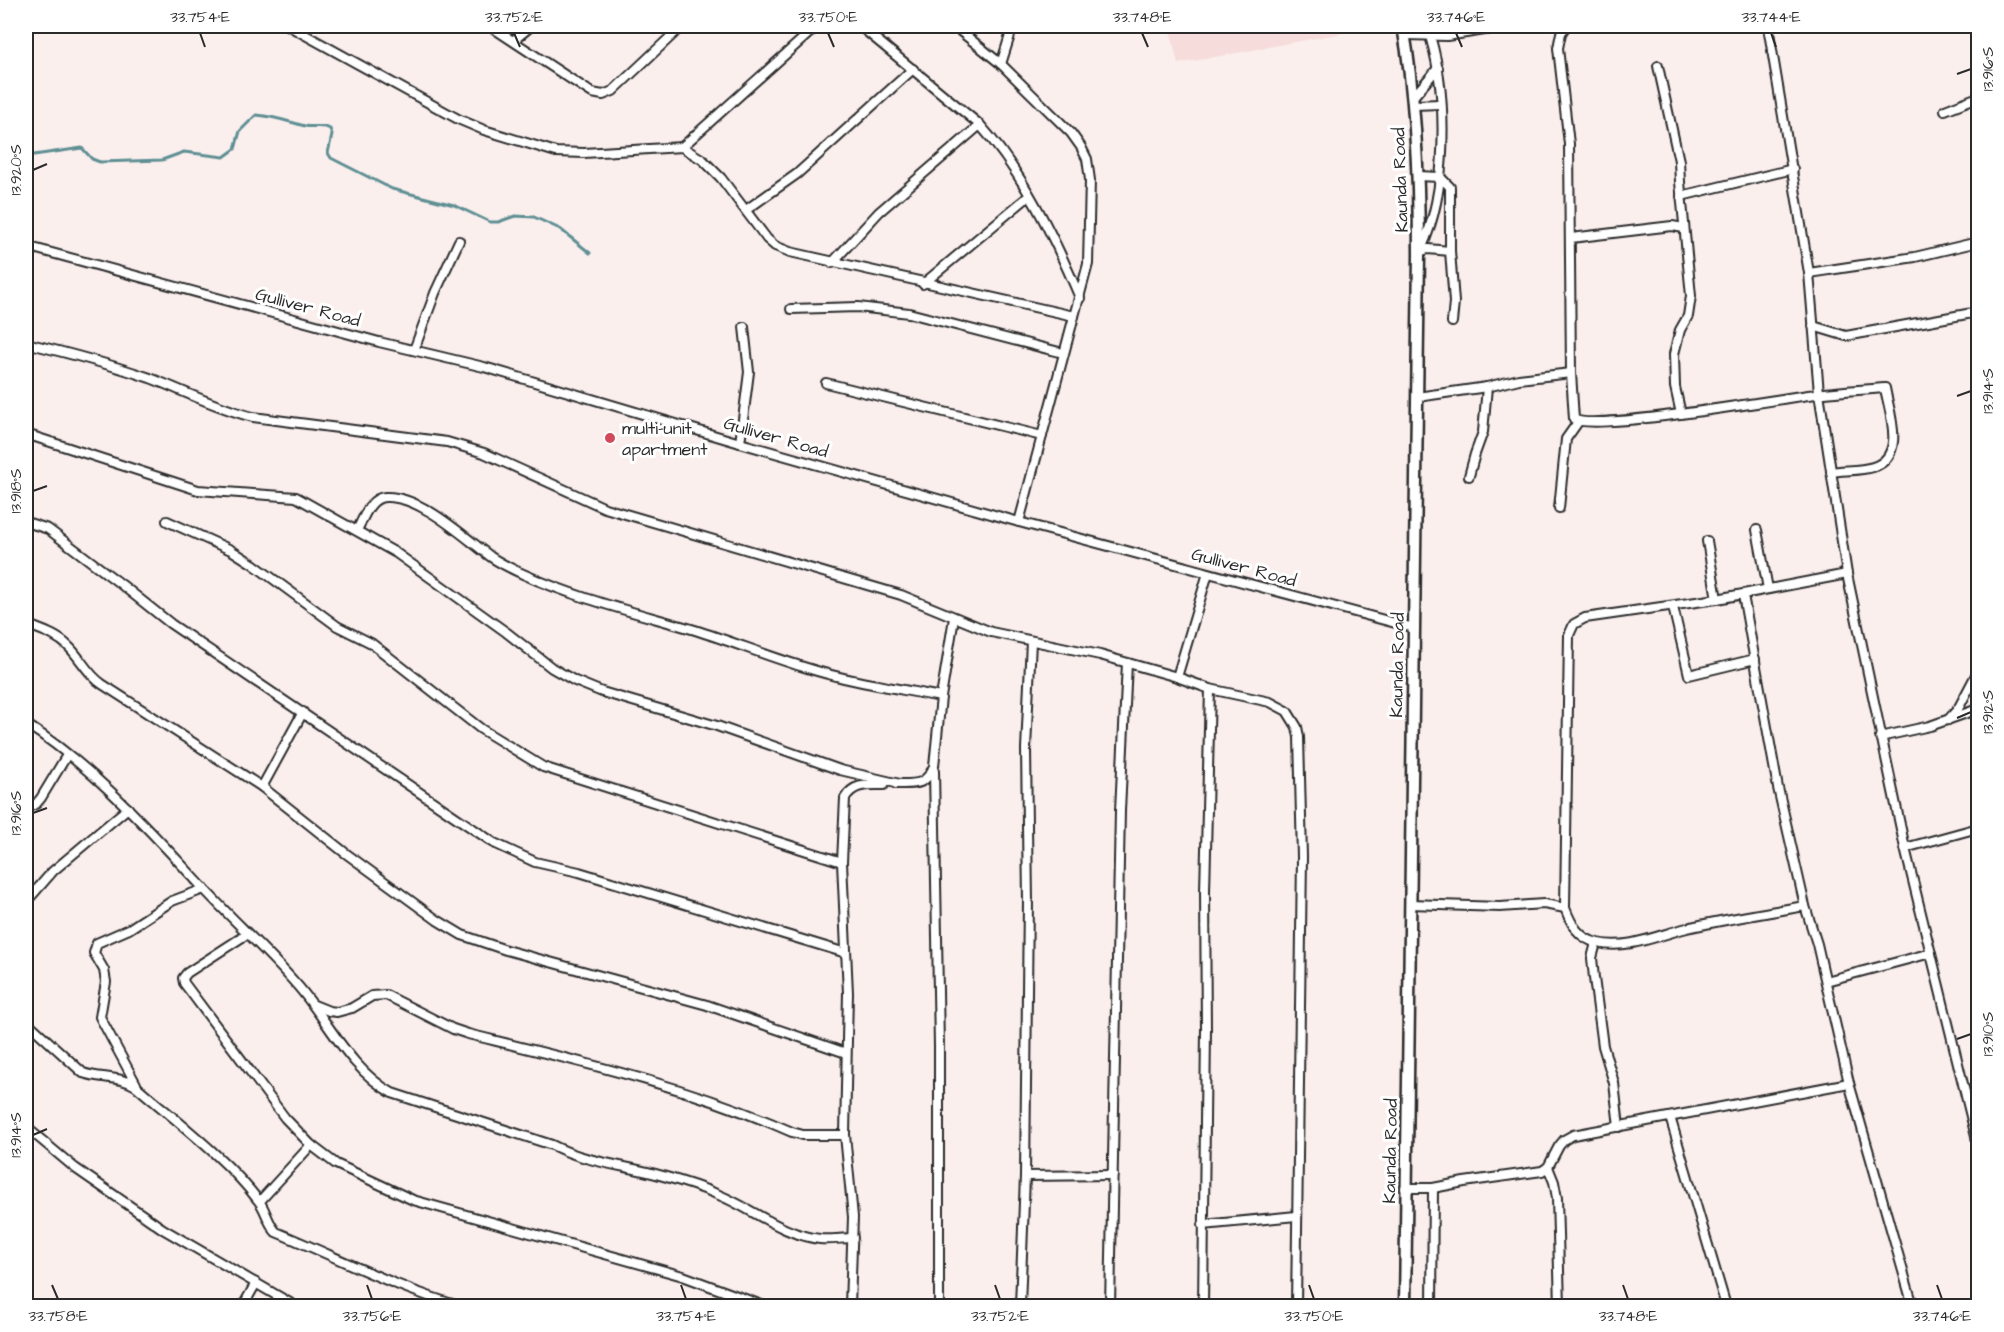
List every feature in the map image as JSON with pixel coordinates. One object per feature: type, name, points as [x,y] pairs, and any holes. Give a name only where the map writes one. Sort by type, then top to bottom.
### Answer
[{"type":"main road","name":"Kaunda Road","points":[[1404,30],[1413,101],[1418,176],[1419,252],[1405,1306]]},
{"type":"street","points":[[289,26],[458,119],[542,149],[565,154],[682,147],[703,160],[715,172],[761,232],[775,246],[790,252],[923,284],[1074,316]]},
{"type":"street","points":[[490,26],[592,93],[603,95],[613,91],[682,26]]},
{"type":"street","points":[[514,40],[531,26]]},
{"type":"street","points":[[682,147],[817,26]]},
{"type":"street","points":[[860,26],[980,125],[1009,162],[1029,196],[1065,262],[1080,298]]},
{"type":"street","points":[[954,26],[1001,64],[1071,134],[1087,159],[1090,180],[1088,264],[1019,522]]},
{"type":"street","points":[[1001,64],[1013,26]]},
{"type":"street","points":[[1404,30],[1430,36],[1462,35],[1509,26]]},
{"type":"street","points":[[1564,26],[1558,48],[1569,144],[1571,373],[1574,419],[1578,422],[1682,414],[1819,393],[1885,388],[1894,441],[1892,452],[1874,467],[1831,472]]},
{"type":"street","points":[[1768,26],[1809,273],[1819,393],[1847,574],[1905,848],[1978,1145]]},
{"type":"street","points":[[1419,252],[1430,231],[1443,154],[1438,68],[1430,36]]},
{"type":"street","points":[[1658,66],[1679,161],[1690,308],[1680,330],[1673,367],[1682,414]]},
{"type":"street","points":[[1413,101],[1438,68]]},
{"type":"street","points":[[746,210],[797,174],[913,69]]},
{"type":"street","points":[[1945,110],[1978,97]]},
{"type":"street","points":[[1413,101],[1440,104]]},
{"type":"street","points":[[832,263],[879,212],[980,125]]},
{"type":"street","points":[[1681,196],[1793,169]]},
{"type":"street","points":[[1418,176],[1440,177],[1450,187],[1450,251],[1454,302],[1452,322]]},
{"type":"street","points":[[923,284],[1029,196]]},
{"type":"street","points":[[1570,238],[1664,226],[1684,228]]},
{"type":"street","points":[[414,350],[435,293],[459,241]]},
{"type":"street","points":[[1809,273],[1915,257],[1978,242]]},
{"type":"street","name":"Gulliver Road","points":[[26,246],[484,367],[1019,522],[1414,628]]},
{"type":"street","points":[[1419,252],[1428,249],[1450,251]]},
{"type":"street","points":[[791,309],[858,307],[909,313],[1063,353]]},
{"type":"street","points":[[1813,326],[1846,336],[1978,312]]},
{"type":"street","points":[[740,443],[749,372],[744,327]]},
{"type":"street","points":[[26,343],[94,359],[167,385],[227,410],[253,417],[447,442],[484,453],[605,508],[901,595],[992,632],[1077,649],[1177,676],[1210,689],[1279,705],[1287,711],[1293,718],[1299,737],[1302,856],[1296,1306]]},
{"type":"street","points":[[1417,397],[1487,387],[1520,379],[1571,373]]},
{"type":"street","points":[[826,383],[1042,436]]},
{"type":"street","points":[[1469,476],[1474,453],[1484,432],[1487,387]]},
{"type":"street","points":[[1559,508],[1566,439],[1578,422]]},
{"type":"street","points":[[26,434],[198,490],[296,497],[396,553],[552,668],[575,681],[602,692],[717,726],[840,770],[900,784]]},
{"type":"street","points":[[357,530],[374,501],[384,497],[412,503],[431,513],[502,563],[560,589],[729,640],[808,669],[872,685],[940,697]]},
{"type":"street","points":[[167,521],[231,550],[253,564],[337,626],[371,643],[481,729],[543,767],[842,862]]},
{"type":"street","points":[[26,522],[48,529],[171,624],[494,843],[535,862],[579,872],[846,953]]},
{"type":"street","points":[[1757,530],[1768,590]]},
{"type":"street","points":[[1707,541],[1717,599]]},
{"type":"street","points":[[1177,676],[1208,573]]},
{"type":"street","points":[[1805,906],[1614,945],[1596,943],[1580,934],[1571,923],[1565,908],[1569,635],[1574,624],[1585,618],[1673,607],[1847,574]]},
{"type":"street","points":[[1743,594],[1778,788],[1805,906],[1826,981],[1850,1083],[1913,1305],[1897,1306]]},
{"type":"street","points":[[1673,607],[1689,675],[1755,659]]},
{"type":"street","points":[[939,1306],[939,1058],[934,766],[940,697],[954,618]]},
{"type":"street","points":[[26,624],[54,635],[68,646],[86,670],[102,684],[262,787],[351,857],[437,920],[462,935],[506,950],[707,1005],[846,1053]]},
{"type":"street","points":[[1020,1306],[1025,1176],[1028,901],[1025,795],[1031,641]]},
{"type":"street","points":[[1110,1306],[1119,811],[1127,663]]},
{"type":"street","points":[[1947,721],[1958,708],[1978,671]]},
{"type":"street","points":[[1203,1306],[1207,1008],[1205,891],[1210,689]]},
{"type":"street","points":[[1880,736],[1947,721],[1978,709]]},
{"type":"street","points":[[262,787],[303,712]]},
{"type":"street","points":[[26,724],[50,739],[128,808],[296,984],[353,1060],[378,1085],[392,1093],[552,1145],[569,1154],[661,1175],[720,1195],[775,1224],[798,1233],[819,1239],[853,1238]]},
{"type":"street","points":[[26,808],[36,804],[41,798],[67,755]]},
{"type":"street","points":[[850,1306],[853,1217],[845,1135],[848,993],[842,862],[845,798],[849,792],[864,785],[922,782],[930,775],[934,766]]},
{"type":"street","points":[[26,902],[53,872],[128,808]]},
{"type":"street","points":[[1905,848],[1978,828]]},
{"type":"street","points":[[136,1086],[100,1017],[106,982],[104,970],[94,953],[94,947],[129,929],[172,901],[204,889]]},
{"type":"street","points":[[1410,904],[1500,907],[1544,904],[1565,908]]},
{"type":"street","points":[[247,934],[188,974],[183,978],[184,982],[271,1101],[311,1145],[336,1164],[413,1200],[683,1276],[764,1306]]},
{"type":"street","points":[[1596,943],[1592,958],[1596,995],[1603,1046],[1614,1083],[1619,1127]]},
{"type":"street","points":[[1826,981],[1930,953]]},
{"type":"street","points":[[313,1004],[328,1011],[337,1012],[352,1008],[372,996],[386,995],[453,1029],[468,1034],[667,1085],[803,1135],[845,1135]]},
{"type":"street","points":[[26,1021],[83,1073],[95,1077],[129,1081],[136,1086],[228,1167],[260,1201],[276,1232],[327,1252],[372,1274],[459,1306]]},
{"type":"street","points":[[1405,1188],[1433,1188],[1534,1174],[1548,1167],[1559,1146],[1564,1140],[1573,1136],[1850,1083]]},
{"type":"street","points":[[1670,1117],[1726,1306]]},
{"type":"street","points":[[26,1127],[75,1168],[163,1229],[295,1306]]},
{"type":"street","points":[[260,1201],[311,1145]]},
{"type":"street","points":[[1548,1167],[1557,1198],[1560,1306]]},
{"type":"street","points":[[1025,1176],[1113,1175]]},
{"type":"street","points":[[1432,1306],[1433,1188]]},
{"type":"street","points":[[1203,1225],[1296,1216]]},
{"type":"street","points":[[243,1306],[256,1283]]},
{"type":"shaded area","points":[[1169,26],[1352,26],[1354,31],[1178,64]]},
{"type":"waterway","points":[[26,154],[34,155],[82,148],[92,159],[100,162],[162,160],[184,152],[224,157],[235,149],[240,131],[256,115],[269,117],[305,126],[330,129],[332,135],[328,153],[331,158],[392,189],[454,205],[490,222],[498,222],[515,216],[534,217],[560,229],[590,253]]},
{"type":"place","name":"multi-unit apartment","points":[[610,438]]}]
